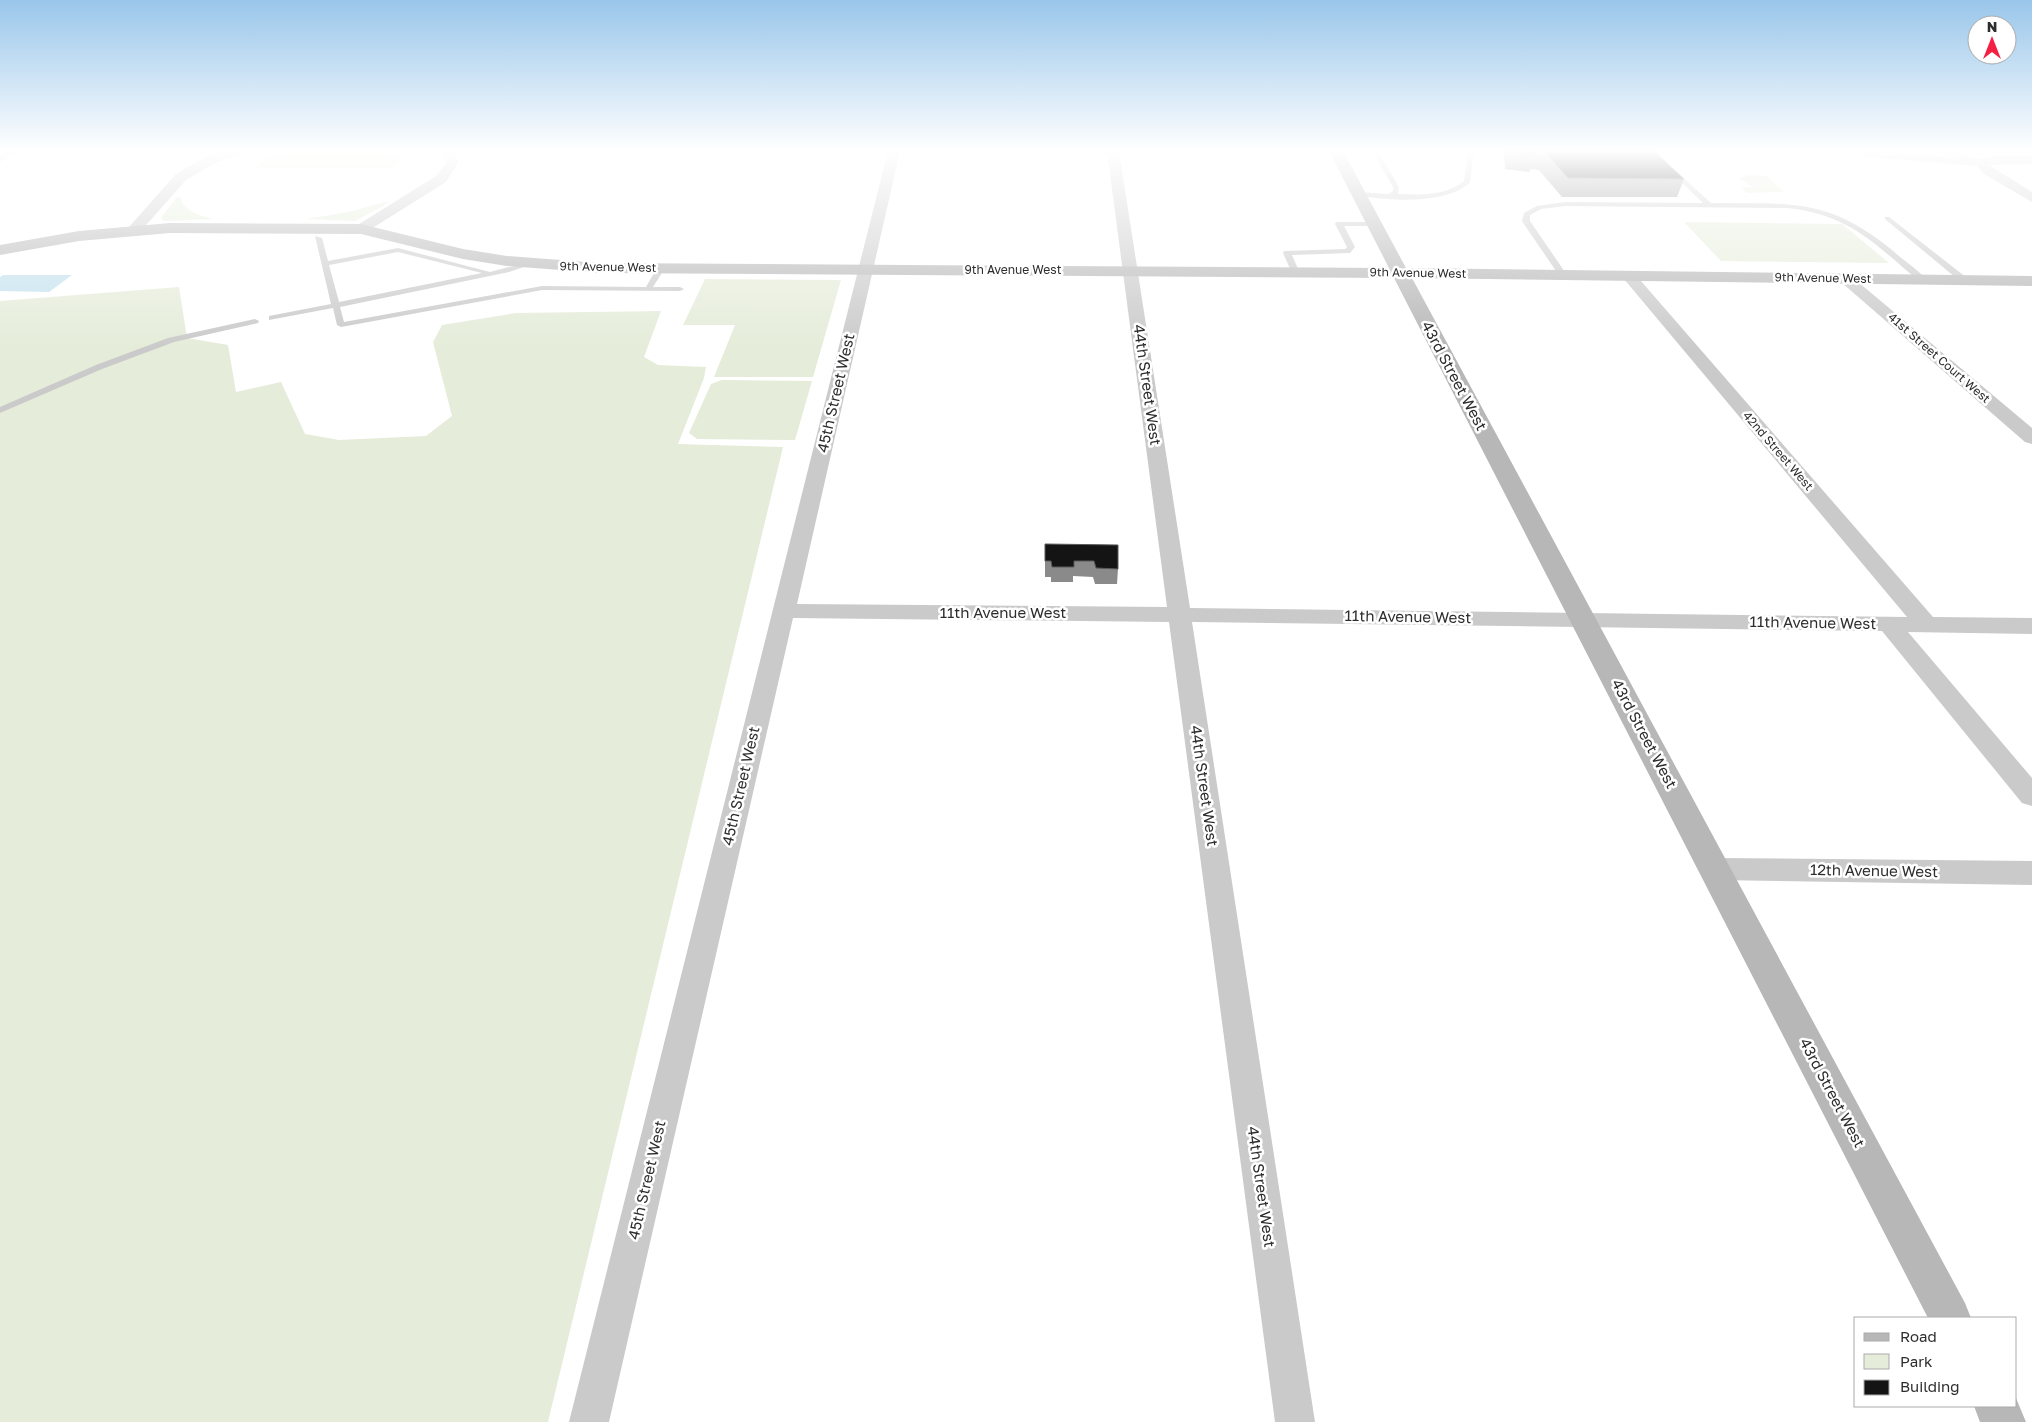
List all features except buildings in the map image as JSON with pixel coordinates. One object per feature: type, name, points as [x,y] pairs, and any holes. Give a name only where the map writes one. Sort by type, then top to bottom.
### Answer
[{"type":"street","points":[[134,230],[145,217]]},
{"type":"street","points":[[361,229],[379,217]]},
{"type":"street","name":"45th Street West","points":[[588,1422],[878,217]]},
{"type":"street","name":"44th Street West","points":[[1123,217],[1295,1422]]},
{"type":"street","name":"43rd Street West","points":[[1370,217],[1584,619],[1949,1317]]},
{"type":"street","name":"9th Avenue West","points":[[0,250],[78,236],[134,230],[170,228],[361,229],[462,254],[529,264],[661,268],[1295,271],[2032,281]]},
{"type":"street","name":"42nd Street West","points":[[1629,276],[1927,625]]},
{"type":"street","name":"41st Street Court West","points":[[1846,279],[2032,438]]},
{"type":"street","name":"11th Avenue West","points":[[783,611],[1179,614],[2032,626]]},
{"type":"street","points":[[1889,624],[2032,796]]},
{"type":"street","name":"12th Avenue West","points":[[1715,869],[2032,873]]},
{"type":"street","points":[[1996,1407],[2004,1422]]},
{"type":"lane","points":[[1526,217],[1526,221],[1563,275]]},
{"type":"lane","points":[[1841,217],[1850,222],[1923,280]]},
{"type":"lane","points":[[1887,218],[1964,280]]},
{"type":"lane","points":[[1295,271],[1287,253],[1347,251],[1351,247],[1340,224],[1374,224]]},
{"type":"lane","points":[[318,238],[341,326],[542,288],[680,289]]},
{"type":"lane","points":[[325,264],[398,250],[455,266],[492,273]]},
{"type":"lane","points":[[272,318],[529,264]]},
{"type":"lane","points":[[648,289],[661,268]]},
{"type":"lane","points":[[0,410],[99,367],[171,340],[254,321]]},
{"type":"green space","points":[[208,217],[214,219],[164,221],[161,218]]},
{"type":"green space","points":[[316,217],[362,217],[355,221],[306,219]]},
{"type":"green space","points":[[1684,222],[1842,224],[1889,263],[1721,261]]},
{"type":"green space","points":[[705,279],[841,280],[813,377],[714,377],[735,325],[683,325]]},
{"type":"green space","points":[[179,287],[187,338],[228,345],[236,392],[281,382],[305,434],[339,440],[426,436],[452,416],[433,342],[442,325],[516,313],[661,311],[644,357],[658,365],[706,367],[704,378],[678,444],[783,447],[548,1422],[0,1422],[0,301]]},
{"type":"green space","points":[[722,380],[812,381],[795,440],[697,439],[689,433],[711,384]]},
{"type":"water","points":[[3,275],[72,275],[49,292],[0,291],[0,277]]}]
